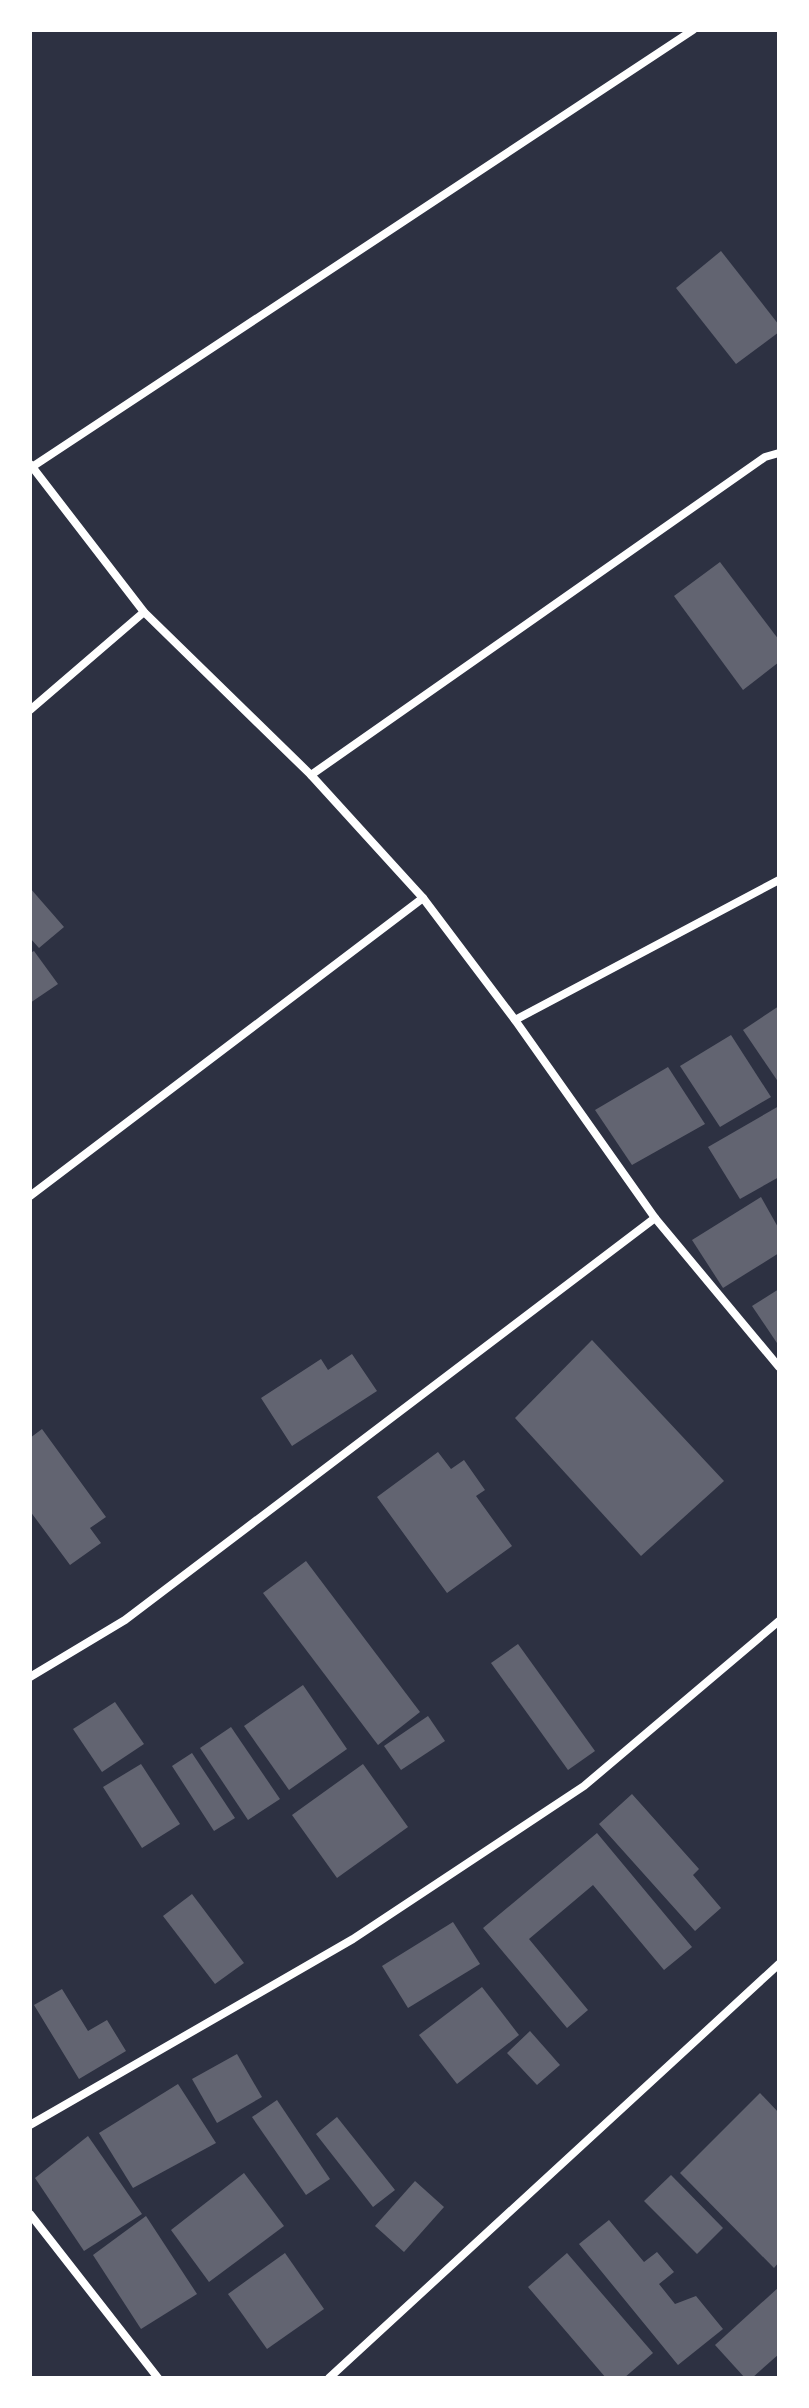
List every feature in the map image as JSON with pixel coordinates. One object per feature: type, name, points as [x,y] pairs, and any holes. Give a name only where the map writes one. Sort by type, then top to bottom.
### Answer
[{"type":"street","points":[[693,30],[31,465],[144,612],[311,775],[423,898],[515,1020],[655,1218],[779,1367]]},
{"type":"street","points":[[311,775],[765,457],[779,453]]},
{"type":"street","points":[[30,710],[144,612]]},
{"type":"street","points":[[515,1020],[779,880]]},
{"type":"street","points":[[30,1196],[423,898]]},
{"type":"street","points":[[30,1677],[125,1620],[655,1218]]},
{"type":"street","points":[[30,2125],[353,1939],[584,1786],[779,1621]]},
{"type":"street","points":[[329,2378],[779,1964]]},
{"type":"street","points":[[30,2214],[158,2378]]},
{"type":"building","points":[[721,251],[779,325],[779,332],[736,364],[676,288]]},
{"type":"building","points":[[720,562],[779,640],[779,662],[743,690],[674,596]]},
{"type":"building","points":[[30,888],[64,927],[39,948],[30,938]]},
{"type":"building","points":[[34,951],[58,984],[30,1003],[30,953]]},
{"type":"building","points":[[779,1006],[779,1083],[743,1030]]},
{"type":"building","points":[[731,1035],[771,1097],[720,1127],[680,1066]]},
{"type":"building","points":[[668,1067],[705,1124],[632,1165],[595,1110]]},
{"type":"building","points":[[779,1106],[779,1177],[740,1199],[708,1147]]},
{"type":"building","points":[[761,1197],[779,1229],[779,1253],[723,1288],[692,1240]]},
{"type":"building","points":[[779,1289],[779,1346],[752,1306]]},
{"type":"building","points":[[592,1340],[724,1481],[641,1556],[515,1418]]},
{"type":"building","points":[[352,1354],[377,1391],[292,1446],[261,1398],[321,1359],[328,1370]]},
{"type":"building","points":[[42,1429],[106,1517],[90,1528],[101,1543],[70,1565],[30,1511],[30,1438]]},
{"type":"building","points":[[438,1452],[451,1469],[464,1460],[485,1490],[476,1496],[512,1546],[447,1593],[377,1497]]},
{"type":"building","points":[[306,1561],[420,1712],[378,1745],[263,1593]]},
{"type":"building","points":[[518,1644],[595,1751],[568,1770],[491,1663]]},
{"type":"building","points":[[303,1685],[347,1749],[289,1790],[244,1726]]},
{"type":"building","points":[[115,1702],[144,1744],[102,1772],[73,1729]]},
{"type":"building","points":[[428,1716],[445,1741],[401,1770],[384,1746]]},
{"type":"building","points":[[231,1727],[280,1799],[248,1820],[200,1748]]},
{"type":"building","points":[[192,1753],[235,1818],[214,1831],[172,1766]]},
{"type":"building","points":[[141,1764],[180,1824],[142,1848],[103,1787]]},
{"type":"building","points":[[363,1764],[408,1827],[337,1878],[292,1815]]},
{"type":"building","points":[[632,1794],[699,1869],[693,1875],[721,1908],[695,1931],[599,1824]]},
{"type":"building","points":[[597,1833],[692,1947],[664,1970],[593,1885],[529,1939],[588,2010],[567,2028],[483,1928]]},
{"type":"building","points":[[192,1894],[244,1963],[215,1984],[163,1916]]},
{"type":"building","points":[[453,1922],[480,1964],[408,2008],[382,1966]]},
{"type":"building","points":[[482,1987],[519,2035],[457,2084],[419,2035]]},
{"type":"building","points":[[62,1989],[88,2031],[107,2020],[126,2051],[79,2079],[34,2005]]},
{"type":"building","points":[[530,2031],[560,2065],[537,2085],[507,2053]]},
{"type":"building","points":[[237,2054],[262,2097],[217,2123],[192,2079]]},
{"type":"building","points":[[178,2084],[216,2143],[133,2188],[99,2133]]},
{"type":"building","points":[[760,2093],[779,2113],[779,2262],[774,2268],[680,2173]]},
{"type":"building","points":[[277,2100],[330,2179],[306,2195],[252,2117]]},
{"type":"building","points":[[337,2117],[395,2190],[373,2207],[316,2134]]},
{"type":"building","points":[[88,2136],[142,2214],[84,2251],[35,2178]]},
{"type":"building","points":[[244,2173],[284,2226],[209,2282],[171,2230]]},
{"type":"building","points":[[671,2175],[723,2228],[697,2254],[644,2201]]},
{"type":"building","points":[[415,2181],[444,2207],[404,2252],[375,2226]]},
{"type":"building","points":[[146,2216],[197,2294],[141,2329],[93,2255]]},
{"type":"building","points":[[609,2220],[644,2262],[657,2252],[674,2272],[659,2284],[675,2304],[696,2296],[723,2329],[678,2365],[579,2244]]},
{"type":"building","points":[[285,2253],[324,2309],[267,2349],[228,2294]]},
{"type":"building","points":[[567,2253],[653,2353],[624,2378],[606,2378],[528,2287]]},
{"type":"building","points":[[779,2287],[779,2354],[752,2378],[745,2378],[715,2345]]}]
